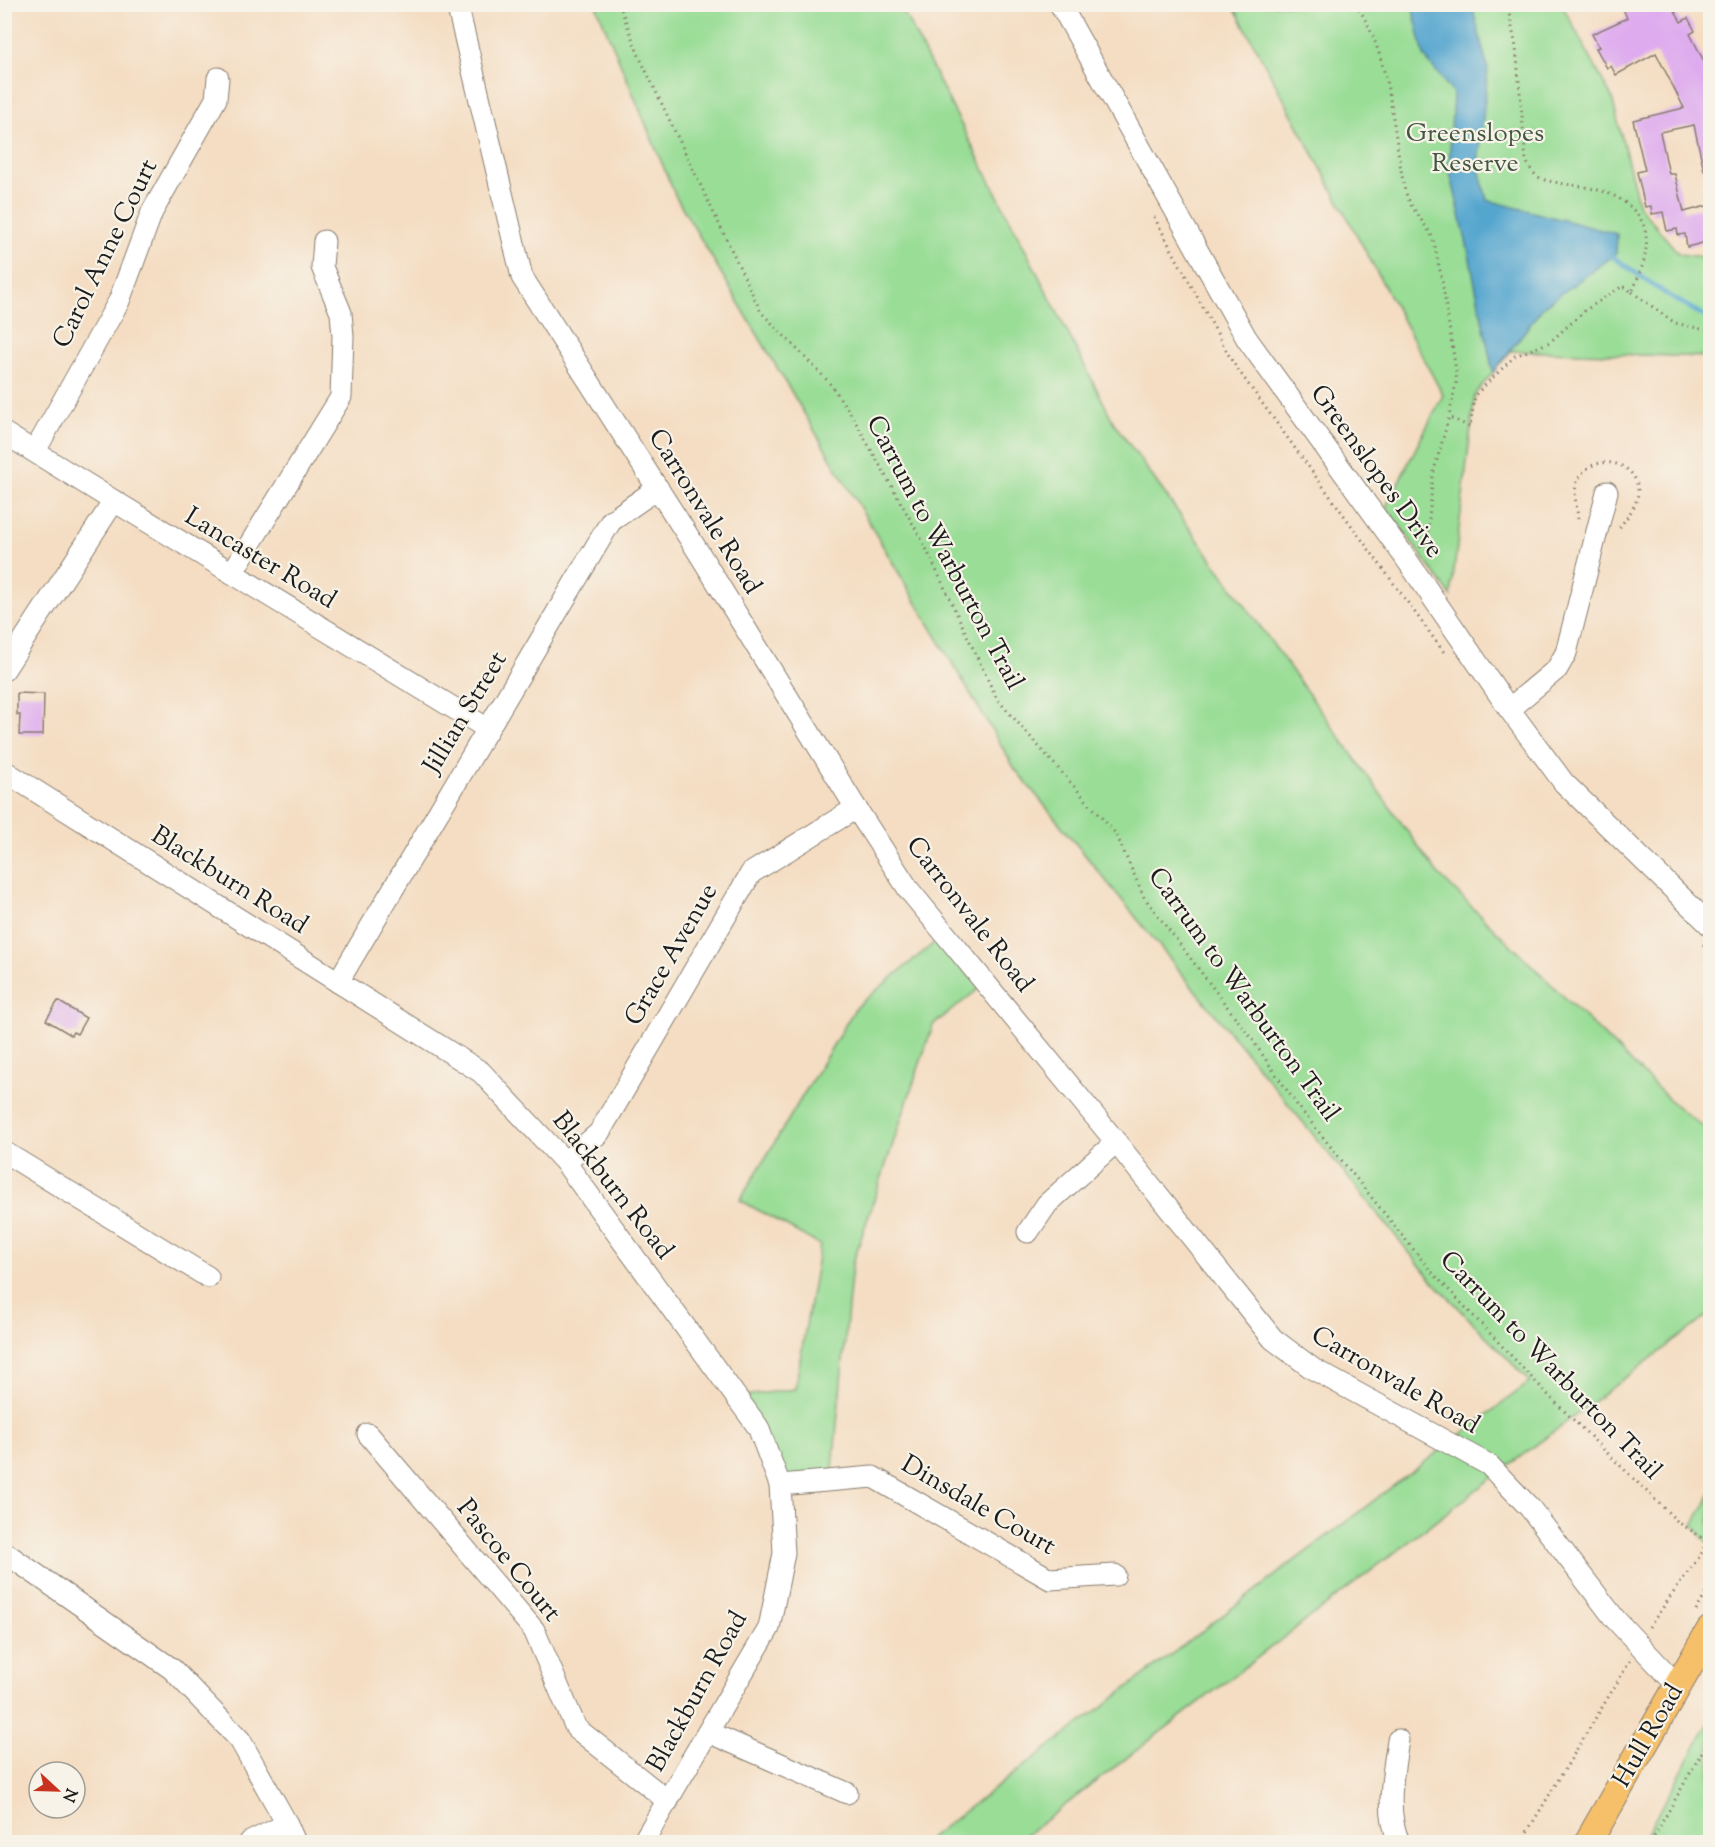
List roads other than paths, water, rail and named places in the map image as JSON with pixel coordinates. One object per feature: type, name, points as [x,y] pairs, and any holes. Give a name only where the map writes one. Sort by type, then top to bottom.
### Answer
[{"type":"main road","name":"Hull Road","points":[[1588,1842],[1677,1685],[1703,1621]]},
{"type":"street","name":"Carronvale Road","points":[[457,4],[522,277],[658,488],[909,890],[1116,1142],[1273,1339],[1312,1370],[1489,1465],[1530,1508],[1615,1619],[1677,1685]]},
{"type":"street","name":"Greenslopes Drive","points":[[1060,4],[1247,339],[1407,560],[1509,709],[1564,783],[1710,925]]},
{"type":"street","name":"Carol Anne Court","points":[[35,451],[119,301],[152,212],[216,99],[218,78]]},
{"type":"street","points":[[232,573],[341,397],[343,336],[340,313],[322,267],[324,241]]},
{"type":"street","name":"Lancaster Road","points":[[4,433],[488,729]]},
{"type":"street","name":"Jillian Street","points":[[338,982],[611,521],[658,488]]},
{"type":"street","points":[[1509,709],[1557,669],[1566,653],[1607,492]]},
{"type":"street","points":[[4,670],[114,501]]},
{"type":"street","name":"Blackburn Road","points":[[4,771],[481,1072],[564,1162],[758,1427],[780,1485],[784,1552],[769,1628],[644,1842]]},
{"type":"street","name":"Grace Avenue","points":[[564,1162],[599,1133],[751,873],[856,808]]},
{"type":"street","points":[[1028,1232],[1047,1204],[1116,1142]]},
{"type":"street","points":[[4,1152],[208,1277]]},
{"type":"street","name":"Pascoe Court","points":[[368,1434],[534,1630],[576,1728],[668,1801]]},
{"type":"street","name":"Dinsdale Court","points":[[780,1485],[873,1478],[1050,1579],[1115,1575]]},
{"type":"street","points":[[4,1552],[172,1669],[240,1740],[291,1833],[250,1842]]},
{"type":"street","points":[[708,1732],[847,1793]]},
{"type":"street","points":[[1398,1740],[1391,1785],[1392,1827],[1399,1842]]},
{"type":"water","points":[[1412,5],[1472,5],[1488,70],[1478,165],[1487,200],[1617,234],[1616,254],[1544,306],[1493,373],[1449,168],[1453,93],[1424,56]]},
{"type":"waterway","points":[[1613,257],[1669,296],[1710,319]]},
{"type":"park label","name":"Greenslopes Reserve","points":[[1475,149]]}]
